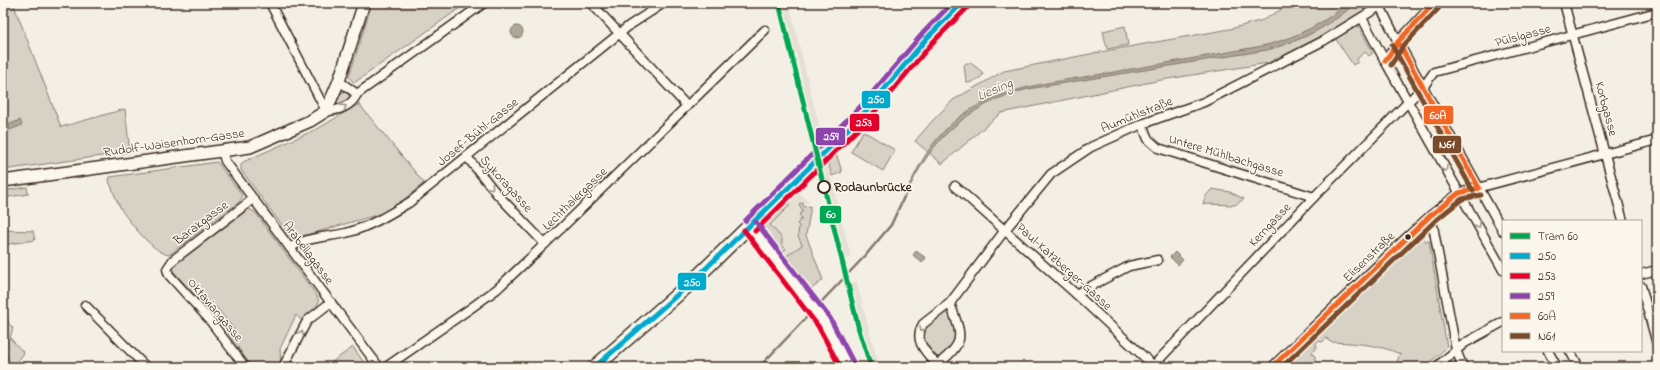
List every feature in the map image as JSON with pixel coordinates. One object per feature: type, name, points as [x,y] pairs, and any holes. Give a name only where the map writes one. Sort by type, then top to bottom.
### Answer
[{"type":"main road","points":[[595,367],[693,281],[862,115],[928,36],[962,3]]},
{"type":"street","points":[[270,3],[326,110]]},
{"type":"street","points":[[326,110],[339,81],[364,3]]},
{"type":"street","name":"Rudolf-Waisenhorn-Gasse","points":[[3,180],[250,147],[310,121],[326,110],[338,110],[354,100],[357,94],[484,3]]},
{"type":"street","points":[[591,3],[687,106]]},
{"type":"street","name":"Josef-Bühl-Gasse","points":[[290,248],[301,242],[348,232],[383,218],[410,202],[619,34],[664,3]]},
{"type":"street","points":[[1385,62],[1398,42],[1434,3]]},
{"type":"street","name":"Korbgasse","points":[[1564,3],[1574,34],[1623,220]]},
{"type":"street","name":"Aumühlstraße","points":[[950,302],[960,330],[960,339],[957,347],[938,366],[921,345],[918,334],[923,324],[950,302],[1005,230],[1051,174],[1091,147],[1142,124],[1204,102],[1323,41],[1380,6],[1398,42]]},
{"type":"street","name":"Pülslgasse","points":[[1408,102],[1424,86],[1434,72],[1657,12]]},
{"type":"street","points":[[1362,18],[1385,62],[1502,268]]},
{"type":"street","name":"Lechthalergasse","points":[[386,367],[497,289],[546,244],[765,30]]},
{"type":"street","points":[[1398,42],[1424,86],[1502,229]]},
{"type":"street","points":[[339,81],[357,94]]},
{"type":"street","name":"Kerngasse","points":[[1154,367],[1314,197],[1408,102]]},
{"type":"street","name":"Untere Mühlbachgasse","points":[[1142,124],[1148,139],[1158,148],[1314,197]]},
{"type":"street","name":"Elisenstraße","points":[[1272,367],[1432,215],[1459,193],[1657,140]]},
{"type":"street","name":"Arabellagasse","points":[[222,151],[225,161],[252,199],[379,367]]},
{"type":"street","name":"Sykoragasse","points":[[466,157],[497,194],[546,244]]},
{"type":"street","name":"Paul-Katzberger-Gasse","points":[[955,186],[1076,294],[1154,367]]},
{"type":"street","name":"Barakgasse","points":[[167,269],[173,260],[252,199]]},
{"type":"street","points":[[1432,215],[1456,350],[1463,367]]},
{"type":"street","points":[[750,226],[824,322],[848,367]]},
{"type":"street","points":[[1076,294],[1129,266],[1158,260]]},
{"type":"street","name":"Oktaviangasse","points":[[167,269],[169,275],[212,324],[245,367]]},
{"type":"street","points":[[1642,274],[1657,270]]},
{"type":"street","points":[[1642,290],[1657,344]]},
{"type":"street","points":[[283,367],[307,321],[331,302]]},
{"type":"street","points":[[85,305],[146,367]]},
{"type":"street","points":[[1436,367],[1465,343],[1502,323]]},
{"type":"street","points":[[1549,352],[1557,367]]},
{"type":"street","points":[[1571,352],[1579,367]]},
{"type":"shaded area","points":[[3,3],[13,3],[61,127],[125,109],[130,152],[3,170]]},
{"type":"shaded area","points":[[372,3],[467,3],[354,83],[349,77]]},
{"type":"shaded area","points":[[776,3],[789,3],[823,142],[818,143],[818,148],[813,149],[813,151]]},
{"type":"shaded area","points":[[1292,3],[1361,3],[1366,15],[1268,63],[1161,80],[1001,113],[942,164],[915,141],[953,100],[1004,71],[1105,51],[1230,29],[1263,20]]},
{"type":"shaded area","name":"Liesing","points":[[1347,3],[1356,3],[1325,26],[1314,32],[1292,42],[1267,50],[1034,88],[1003,97],[989,103],[962,120],[939,141],[922,165],[903,200],[914,176],[926,154],[942,134],[961,116],[995,97],[1051,82],[1267,45],[1309,29],[1338,11]]},
{"type":"shaded area","points":[[1358,25],[1373,53],[1369,56],[1365,52],[1357,59],[1358,62],[1353,65],[1335,38]]},
{"type":"shaded area","points":[[515,26],[519,26],[523,32],[519,38],[515,38],[511,34],[511,30]]},
{"type":"shaded area","points":[[1125,26],[1128,45],[1107,49],[1103,31]]},
{"type":"shaded area","points":[[971,63],[982,72],[983,75],[969,83],[966,81],[964,65]]},
{"type":"shaded area","points":[[342,92],[345,92],[351,97],[338,106],[336,104]]},
{"type":"shaded area","points":[[359,104],[424,183],[402,201],[380,214],[292,239],[241,170],[241,164],[319,128]]},
{"type":"shaded area","points":[[20,120],[22,125],[10,130],[8,125]]},
{"type":"shaded area","points":[[863,131],[895,150],[883,171],[851,152]]},
{"type":"shaded area","points":[[837,156],[842,172],[832,176],[828,162]]},
{"type":"shaded area","points":[[217,162],[242,195],[242,198],[238,203],[169,255],[157,249],[142,236],[129,221],[119,206],[109,181],[110,177]]},
{"type":"shaded area","points":[[827,164],[851,257],[846,259],[845,263],[841,264],[840,267],[818,173],[822,172],[821,169],[827,166]]},
{"type":"shaded area","points":[[27,187],[28,194],[3,198],[3,191]]},
{"type":"shaded area","points":[[1212,189],[1230,192],[1244,199],[1235,205],[1203,204],[1205,197]]},
{"type":"shaded area","points":[[798,191],[809,203],[803,203],[804,207],[810,206],[806,235],[823,280],[810,290],[764,230],[764,224]]},
{"type":"shaded area","points":[[787,202],[790,205],[770,225],[782,238],[782,245],[786,249],[781,253],[764,230],[764,224]]},
{"type":"shaded area","points":[[803,203],[804,207],[810,206],[806,235],[823,280],[810,290],[785,257],[802,245],[798,236],[799,226],[797,224],[802,218],[799,215],[803,211],[799,204]]},
{"type":"shaded area","points":[[249,209],[255,212],[317,296],[319,302],[316,309],[302,321],[296,315],[280,349],[281,364],[278,367],[252,367],[228,334],[234,329],[216,307],[209,311],[174,272],[173,267]]},
{"type":"shaded area","points":[[3,230],[33,231],[35,240],[3,245]]},
{"type":"shaded area","points":[[1423,233],[1425,241],[1429,241],[1447,347],[1425,367],[1395,367],[1400,354],[1375,346],[1330,342],[1327,338],[1322,342],[1318,341],[1316,348],[1312,353],[1315,356],[1315,367],[1283,367]]},
{"type":"shaded area","points":[[916,251],[926,258],[922,263],[913,255]]},
{"type":"shaded area","points":[[1175,252],[1183,260],[1178,265],[1170,257]]},
{"type":"shaded area","points":[[856,280],[880,367],[868,367],[856,334],[846,289],[850,288],[851,283],[856,282]]},
{"type":"shaded area","points":[[3,304],[9,324],[13,328],[10,338],[24,353],[18,361],[22,367],[14,367],[3,352]]},
{"type":"shaded area","points":[[945,312],[950,315],[956,339],[947,352],[940,357],[934,356],[924,341],[924,331],[931,322]]},
{"type":"shaded area","points":[[353,347],[367,367],[336,367],[332,362]]},
{"type":"waterway","name":"Liesing","points":[[754,367],[764,362],[865,256],[891,225],[904,197]]},
{"type":"tram line","name":"60","points":[[779,3],[859,330],[871,367]]},
{"type":"transit line","name":"259","points":[[745,221],[861,106],[923,33],[952,3]]},
{"type":"transit line","name":"250","points":[[595,367],[693,281],[830,147],[866,111],[928,37],[962,3]]},
{"type":"transit line","name":"60A","points":[[1385,61],[1398,42],[1434,3]]},
{"type":"transit line","name":"253","points":[[755,231],[871,116],[933,42],[967,8]]},
{"type":"transit line","name":"N61","points":[[1391,65],[1403,46],[1439,8]]},
{"type":"transit line","name":"60A","points":[[1398,42],[1479,188]]},
{"type":"transit line","name":"N61","points":[[1392,45],[1473,191]]},
{"type":"transit line","name":"60A","points":[[1272,367],[1431,215],[1459,193],[1479,188]]},
{"type":"transit line","name":"N61","points":[[1282,367],[1436,220],[1462,199],[1481,195]]},
{"type":"transit line","name":"259","points":[[756,222],[830,318],[854,364]]},
{"type":"transit line","name":"253","points":[[744,230],[818,326],[840,367]]},
{"type":"place","name":"Rodaunbrücke","points":[[824,187]]}]
